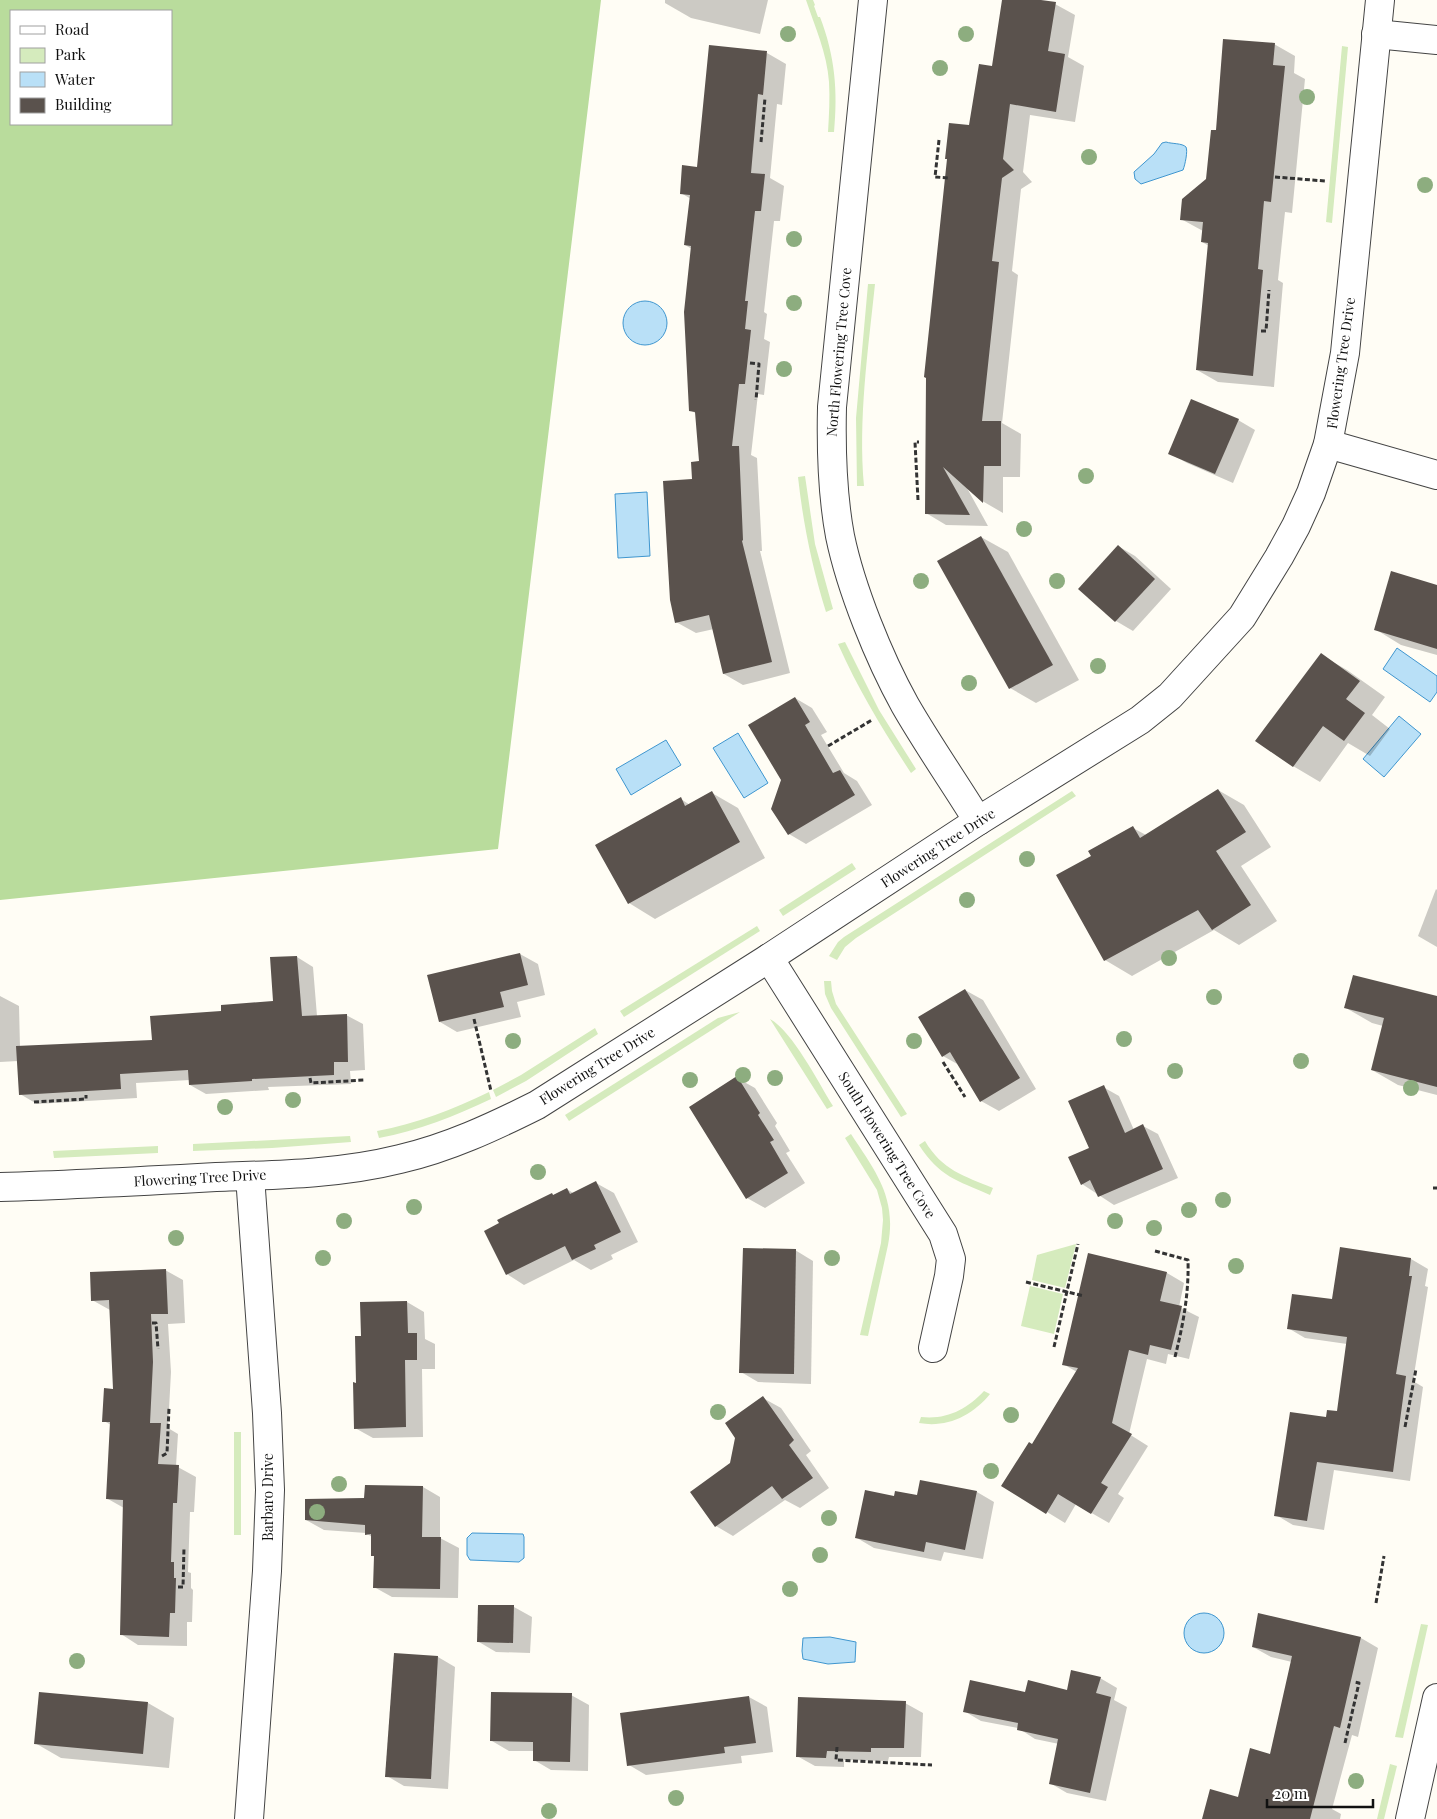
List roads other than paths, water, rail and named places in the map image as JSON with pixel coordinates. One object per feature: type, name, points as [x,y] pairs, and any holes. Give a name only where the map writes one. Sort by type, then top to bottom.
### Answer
[{"type":"street","name":"North Flowering Tree Cove","points":[[873,0],[832,407],[832,462],[836,506],[840,537],[852,579],[865,617],[886,664],[905,704],[978,821]]},
{"type":"street","name":"Flowering Tree Drive","points":[[0,1187],[326,1171],[399,1160],[427,1152],[500,1124],[537,1105],[769,958],[978,821],[1140,720],[1170,696],[1242,617],[1255,597],[1296,526],[1311,493],[1328,444],[1345,353],[1380,0]]},
{"type":"street","points":[[1376,34],[1437,40]]},
{"type":"street","points":[[1328,444],[1437,475]]},
{"type":"street","name":"South Flowering Tree Cove","points":[[769,958],[943,1234],[951,1259],[946,1292],[933,1348]]},
{"type":"street","name":"Barbaro Drive","points":[[249,1819],[256,1746],[270,1490],[267,1413],[250,1176]]},
{"type":"street","points":[[1410,1819],[1437,1698]]},
{"type":"water","points":[[1166,142],[1186,147],[1183,170],[1141,184],[1135,179],[1134,172],[1154,154],[1162,143]]},
{"type":"water","points":[[641,301],[649,301],[661,307],[667,323],[661,339],[649,345],[641,345],[629,339],[623,327],[623,319],[629,307]]},
{"type":"water","points":[[647,492],[650,556],[618,558],[615,494]]},
{"type":"water","points":[[1397,648],[1437,676],[1437,692],[1430,702],[1383,669]]},
{"type":"water","points":[[1399,716],[1421,734],[1384,777],[1363,759]]},
{"type":"water","points":[[738,733],[768,783],[744,798],[713,748]]},
{"type":"water","points":[[666,740],[681,765],[631,795],[616,769]]},
{"type":"water","points":[[472,1533],[523,1534],[524,1558],[519,1562],[470,1560],[467,1555],[467,1538]]},
{"type":"water","points":[[1204,1613],[1218,1619],[1224,1633],[1218,1647],[1204,1653],[1190,1647],[1184,1633],[1190,1619]]},
{"type":"water","points":[[830,1637],[856,1642],[855,1662],[828,1664],[803,1659],[803,1638]]}]
